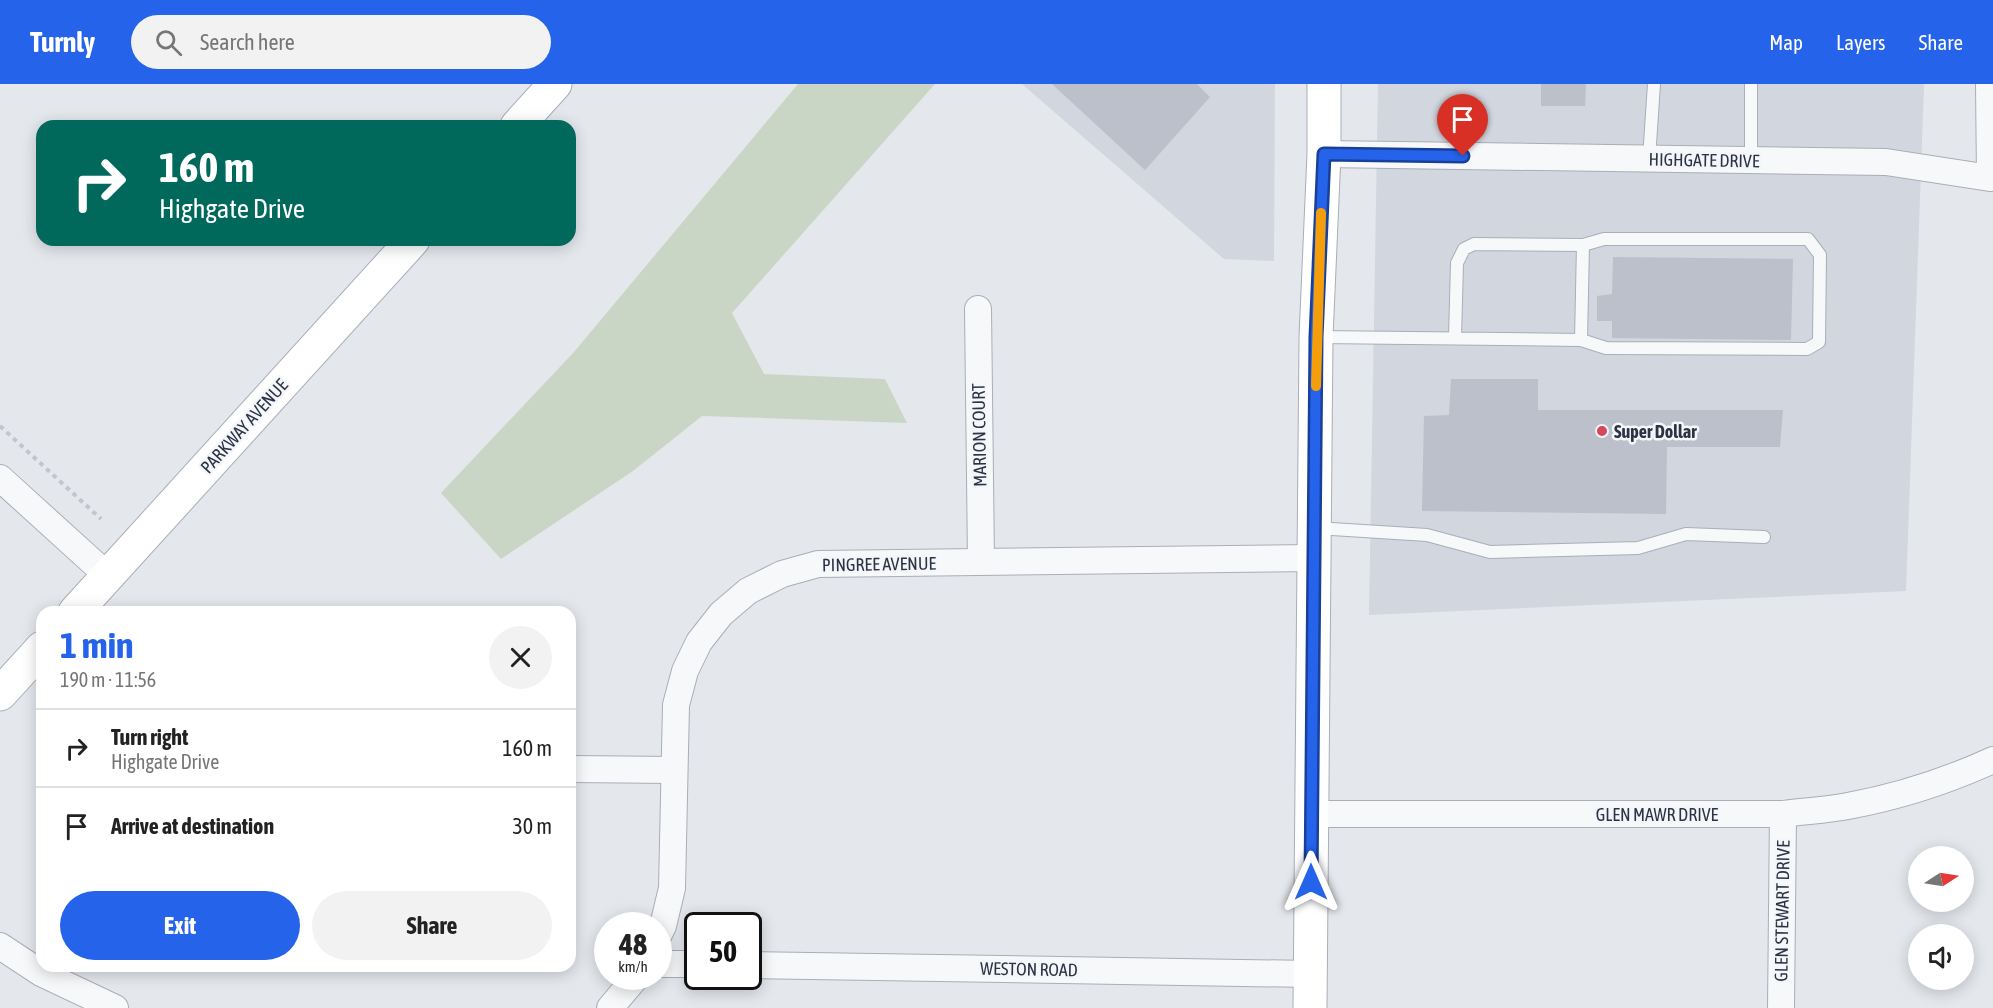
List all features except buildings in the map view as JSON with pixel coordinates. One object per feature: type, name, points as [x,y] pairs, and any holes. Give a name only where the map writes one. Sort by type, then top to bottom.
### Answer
[{"type":"main road","points":[[522,120],[555,84]]},
{"type":"main road","points":[[1310,1008],[1316,337],[1324,154],[1324,84]]},
{"type":"main road","name":"PARKWAY AVENUE","points":[[80,606],[408,246]]},
{"type":"main road","points":[[0,694],[36,655]]},
{"type":"street","name":"HIGHGATE DRIVE","points":[[1324,154],[1886,162],[1990,178],[1989,84]]},
{"type":"street","name":"MARION COURT","points":[[978,309],[981,561]]},
{"type":"street","points":[[0,478],[108,576]]},
{"type":"street","name":"PINGREE AVENUE","points":[[666,912],[672,888],[676,705],[685,671],[699,642],[721,614],[748,591],[782,574],[818,564],[981,561],[1315,543]]},
{"type":"street","name":"GLEN MAWR DRIVE","points":[[1312,814],[1783,814],[1847,806],[1909,791],[1970,771],[1993,760]]},
{"type":"street","points":[[576,769],[674,770]]},
{"type":"street","name":"GLEN STEWART DRIVE","points":[[1781,1008],[1783,814]]},
{"type":"street","points":[[0,946],[36,970]]},
{"type":"street","name":"WESTON ROAD","points":[[762,965],[1310,974]]},
{"type":"street","points":[[39,972],[115,1008]]},
{"type":"street","points":[[610,1008],[625,990]]},
{"type":"lane","points":[[1649,159],[1654,84]]},
{"type":"lane","points":[[1751,84],[1751,160]]},
{"type":"lane","points":[[1316,337],[1581,340],[1606,348],[1807,349],[1819,342],[1820,255],[1808,239],[1604,239],[1583,245],[1474,244],[1464,249],[1457,263],[1455,338]]},
{"type":"lane","points":[[1581,340],[1583,245]]},
{"type":"lane","points":[[1315,543],[1427,535],[1490,552],[1638,548],[1686,534],[1764,537]]},
{"type":"path","points":[[0,426],[101,519]]},
{"type":"shaded area","points":[[1022,84],[1275,84],[1274,261],[1224,259]]},
{"type":"shaded area","points":[[1378,84],[1924,84],[1906,591],[1369,615]]},
{"type":"green space","points":[[798,84],[935,84],[732,313],[764,374],[885,379],[907,423],[702,416],[633,471],[501,559],[441,493],[574,352]]},
{"type":"slow traffic","points":[[1316,386],[1321,213]]},
{"type":"place","name":"Super Dollar","points":[[1602,431]]},
{"type":"route","points":[[1311,882],[1316,337],[1324,154],[1463,156]]}]
